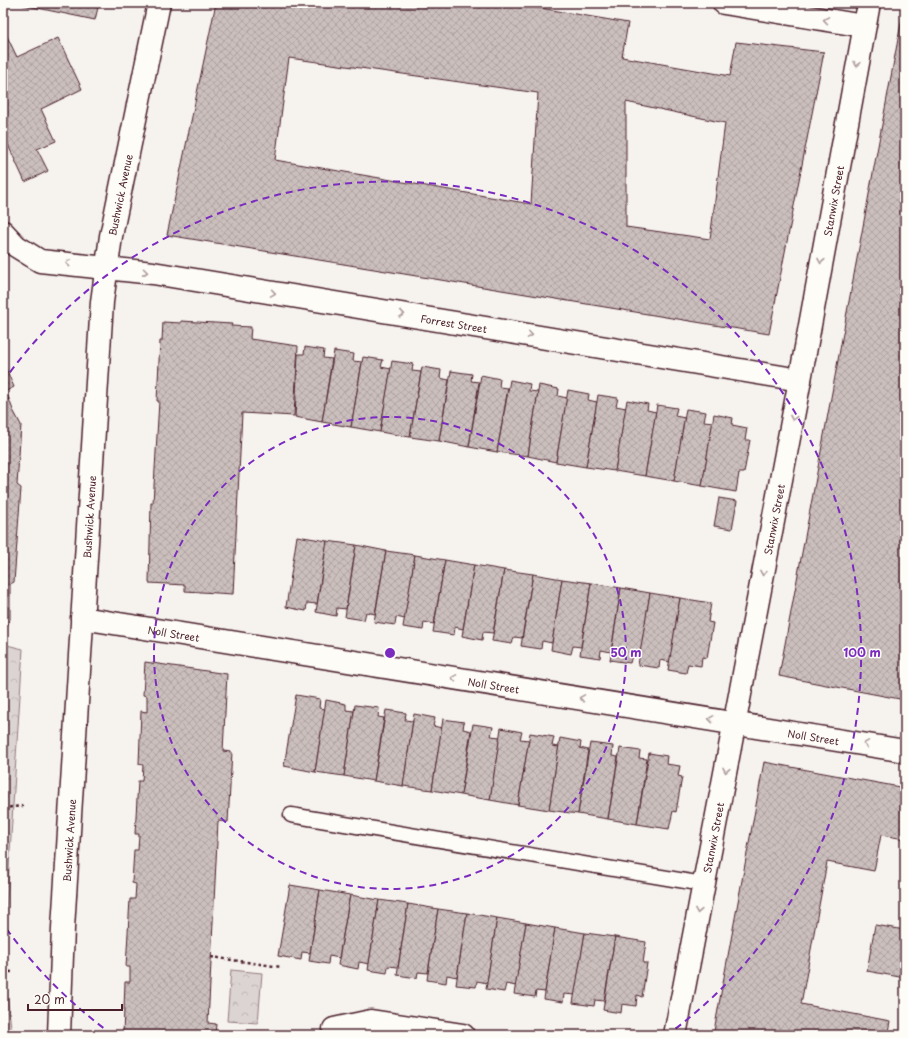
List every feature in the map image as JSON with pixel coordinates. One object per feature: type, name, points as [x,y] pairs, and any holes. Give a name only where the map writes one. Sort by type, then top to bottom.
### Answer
[{"type":"street","name":"Bushwick Avenue","points":[[59,1035],[63,928],[102,302],[111,236],[159,3]]},
{"type":"street","points":[[724,3],[864,26]]},
{"type":"street","name":"Stanwix Street","points":[[676,1035],[703,884],[736,723],[869,3]]},
{"type":"street","name":"Forrest Street","points":[[3,232],[16,246],[40,260],[153,273],[800,380]]},
{"type":"street","name":"Noll Street","points":[[82,618],[905,751]]},
{"type":"street","points":[[334,1029],[371,1021],[463,1035]]},
{"type":"lane","points":[[292,815],[703,884]]},
{"type":"path","points":[[3,808],[23,806]]},
{"type":"path","points":[[211,957],[281,967]]},
{"type":"path","points":[[3,971],[12,972]]},
{"type":"green space","points":[[3,644],[23,649],[3,961]]},
{"type":"green space","points":[[3,961],[12,1035],[3,1035]]},
{"type":"green space","points":[[231,970],[262,973],[258,1023],[227,1021]]},
{"type":"building","points":[[23,3],[99,3],[95,20],[23,5]]},
{"type":"building","points":[[216,3],[511,3],[628,23],[622,57],[730,76],[736,42],[824,52],[769,334],[167,235]],"holes":[[[289,58],[538,93],[531,204],[275,160]],[[626,102],[725,123],[710,239],[626,227]]]},
{"type":"building","points":[[905,7],[905,700],[779,676]]},
{"type":"building","points":[[3,28],[17,57],[58,38],[82,89],[41,109],[56,141],[37,149],[48,171],[25,182],[3,134]]},
{"type":"building","points":[[181,321],[232,324],[231,326],[251,327],[250,339],[298,346],[294,416],[242,413],[233,594],[185,591],[185,585],[149,583],[151,503],[153,503],[159,401],[157,401],[160,341],[162,341],[163,322],[181,323]]},
{"type":"building","points":[[305,347],[324,350],[323,358],[332,359],[322,422],[295,417],[298,354],[304,354]]},
{"type":"building","points":[[334,351],[354,354],[353,361],[362,362],[351,427],[322,422]]},
{"type":"building","points":[[363,357],[383,360],[381,367],[391,369],[380,432],[351,427]]},
{"type":"building","points":[[392,361],[413,364],[412,371],[421,372],[410,437],[380,432]]},
{"type":"building","points":[[422,367],[441,370],[440,378],[449,380],[439,441],[410,437]]},
{"type":"building","points":[[6,369],[14,387],[6,391],[9,399],[3,401],[3,370]]},
{"type":"building","points":[[451,371],[472,374],[471,381],[479,382],[469,447],[439,441]]},
{"type":"building","points":[[481,375],[500,379],[499,387],[508,388],[497,452],[469,447]]},
{"type":"building","points":[[510,380],[530,384],[529,391],[538,392],[528,456],[497,452]]},
{"type":"building","points":[[539,385],[559,389],[558,396],[567,398],[556,462],[528,456]]},
{"type":"building","points":[[568,390],[589,394],[588,400],[597,402],[586,467],[556,462]]},
{"type":"building","points":[[598,395],[618,398],[616,406],[626,408],[615,471],[586,467]]},
{"type":"building","points":[[9,399],[21,425],[17,485],[21,488],[14,582],[10,584],[10,619],[3,636],[3,401]]},
{"type":"building","points":[[627,400],[648,404],[647,410],[656,412],[645,476],[615,471]]},
{"type":"building","points":[[657,405],[677,408],[675,416],[685,418],[674,481],[645,476]]},
{"type":"building","points":[[686,409],[706,412],[704,421],[713,422],[702,486],[674,481]]},
{"type":"building","points":[[714,414],[733,418],[732,425],[747,428],[745,440],[750,440],[744,473],[739,473],[736,492],[702,486]]},
{"type":"building","points":[[719,498],[737,501],[732,529],[714,526]]},
{"type":"building","points":[[297,536],[327,541],[317,604],[307,603],[306,611],[286,607]]},
{"type":"building","points":[[327,541],[356,545],[346,609],[337,608],[336,616],[316,612]]},
{"type":"building","points":[[356,545],[386,551],[375,614],[366,612],[364,620],[345,617]]},
{"type":"building","points":[[386,551],[415,555],[405,619],[396,617],[395,625],[374,622]]},
{"type":"building","points":[[415,555],[445,560],[434,624],[424,622],[423,630],[403,627]]},
{"type":"building","points":[[445,560],[474,565],[463,629],[455,627],[454,635],[433,632]]},
{"type":"building","points":[[474,565],[504,570],[493,633],[483,632],[482,640],[462,636]]},
{"type":"building","points":[[504,570],[533,574],[522,638],[514,637],[512,644],[492,641]]},
{"type":"building","points":[[533,574],[562,579],[552,643],[542,641],[541,649],[521,646]]},
{"type":"building","points":[[562,579],[591,583],[581,647],[573,646],[571,654],[551,650]]},
{"type":"building","points":[[591,583],[621,588],[611,652],[601,650],[600,658],[580,655]]},
{"type":"building","points":[[621,588],[650,593],[640,657],[632,655],[630,663],[610,660]]},
{"type":"building","points":[[650,593],[680,598],[670,662],[660,660],[659,668],[638,665]]},
{"type":"building","points":[[680,598],[711,603],[708,622],[713,623],[707,658],[702,657],[701,666],[688,664],[686,673],[668,670]]},
{"type":"building","points":[[145,662],[227,674],[223,751],[232,752],[228,822],[218,821],[208,1023],[216,1024],[215,1035],[123,1035],[125,982],[130,982],[130,967],[126,967],[130,899],[135,899],[136,884],[132,883],[134,850],[138,850],[139,834],[135,834],[138,781],[142,781],[143,765],[139,764],[141,711],[147,712],[147,696],[143,695]]},
{"type":"building","points":[[296,695],[320,699],[319,708],[325,709],[315,772],[284,766]]},
{"type":"building","points":[[326,700],[346,704],[346,710],[354,711],[344,776],[315,772]]},
{"type":"building","points":[[355,705],[379,708],[378,717],[384,718],[374,781],[344,776]]},
{"type":"building","points":[[386,710],[406,713],[405,720],[413,721],[403,786],[374,781]]},
{"type":"building","points":[[414,714],[435,718],[433,726],[442,728],[432,790],[403,786]]},
{"type":"building","points":[[443,719],[464,722],[463,729],[471,731],[461,795],[432,790]]},
{"type":"building","points":[[473,724],[493,727],[491,736],[500,737],[490,800],[461,795]]},
{"type":"building","points":[[501,728],[522,732],[520,739],[529,740],[518,805],[490,800]]},
{"type":"building","points":[[530,733],[554,737],[552,746],[559,747],[549,810],[518,805]]},
{"type":"building","points":[[560,738],[581,742],[580,748],[588,750],[578,814],[549,810]]},
{"type":"building","points":[[590,743],[613,746],[612,756],[618,757],[608,819],[578,814]]},
{"type":"building","points":[[620,748],[640,751],[639,758],[647,759],[637,824],[608,819]]},
{"type":"building","points":[[649,753],[667,756],[666,764],[680,766],[678,776],[682,777],[676,812],[673,811],[669,829],[637,824]]},
{"type":"building","points":[[764,762],[905,788],[905,839],[881,835],[874,871],[827,862],[801,1004],[890,1021],[888,1032],[903,1035],[735,1035],[714,1031]]},
{"type":"building","points":[[290,885],[320,890],[310,953],[302,952],[301,960],[278,956]]},
{"type":"building","points":[[320,890],[350,895],[339,958],[329,956],[328,964],[309,961]]},
{"type":"building","points":[[350,895],[379,900],[369,964],[359,962],[358,969],[338,965]]},
{"type":"building","points":[[379,900],[408,904],[398,967],[388,966],[387,973],[368,970]]},
{"type":"building","points":[[408,904],[438,909],[428,973],[418,972],[417,978],[397,975]]},
{"type":"building","points":[[438,909],[467,913],[457,977],[447,975],[446,983],[427,980]]},
{"type":"building","points":[[467,913],[497,918],[487,983],[477,981],[476,987],[456,985]]},
{"type":"building","points":[[497,918],[526,923],[516,986],[506,984],[504,992],[486,989]]},
{"type":"building","points":[[526,923],[555,928],[545,992],[536,991],[535,997],[514,994]]},
{"type":"building","points":[[875,925],[905,930],[905,978],[867,971]]},
{"type":"building","points":[[555,928],[585,933],[575,995],[564,994],[563,1002],[544,999]]},
{"type":"building","points":[[585,933],[615,937],[604,1001],[595,1000],[594,1006],[573,1003]]},
{"type":"building","points":[[615,937],[646,942],[643,963],[647,963],[642,997],[637,995],[636,1006],[622,1004],[621,1013],[603,1010]]}]
